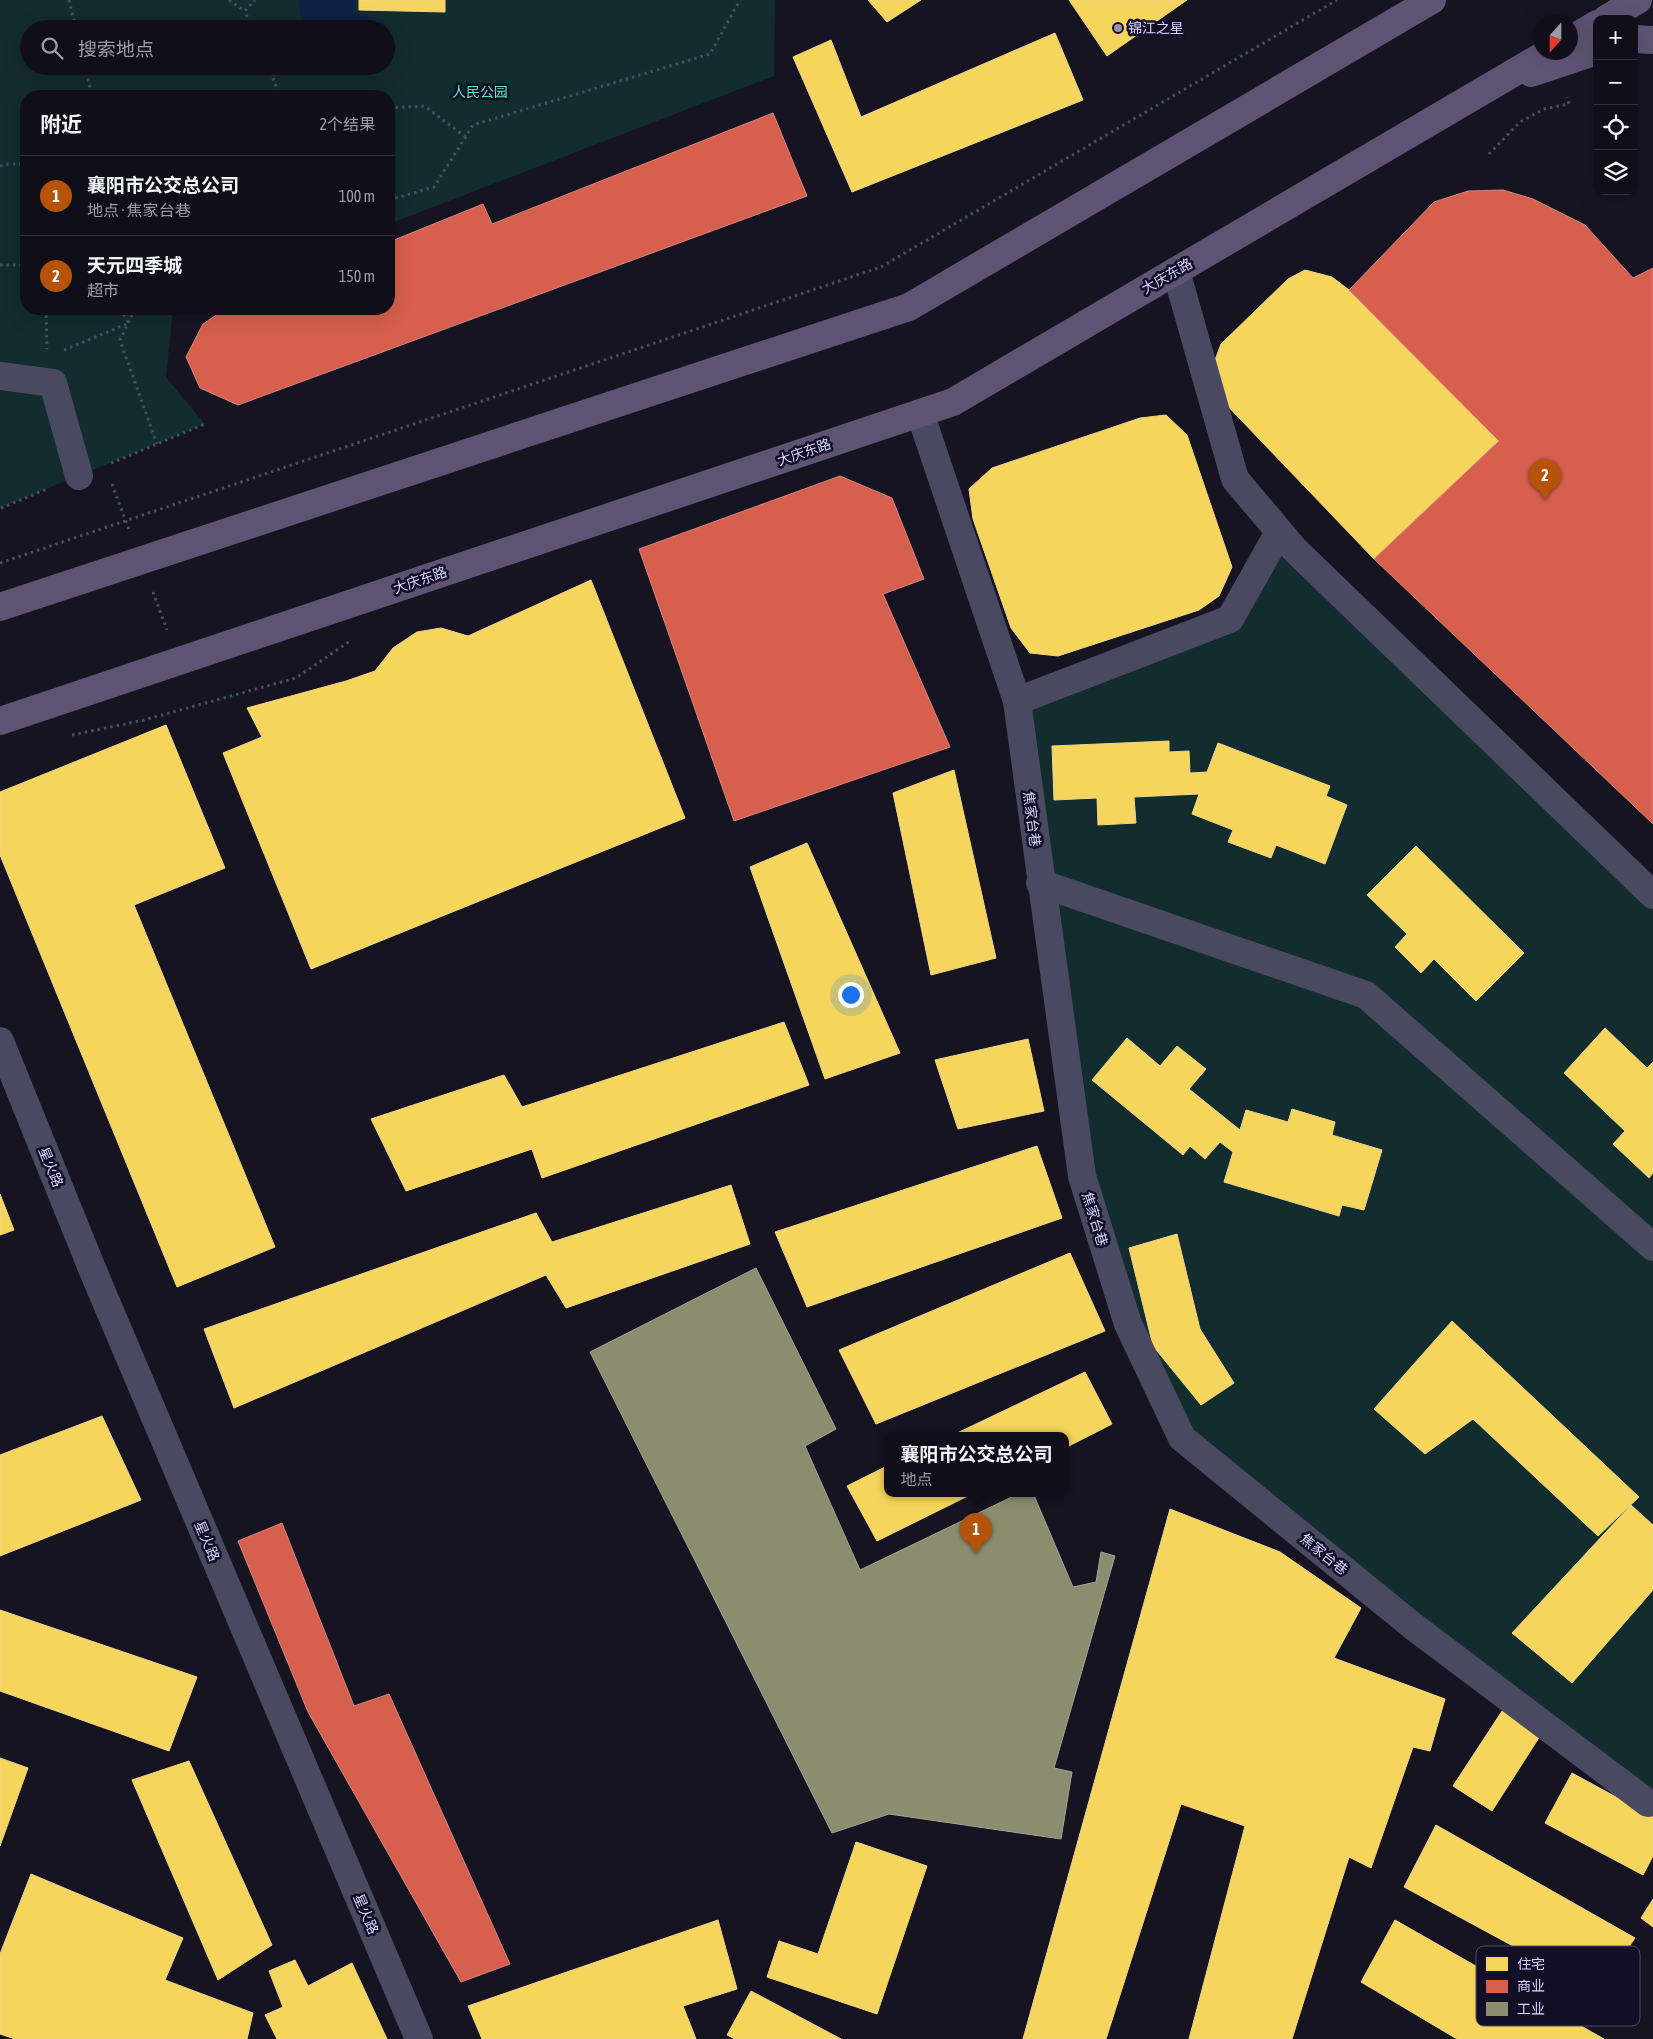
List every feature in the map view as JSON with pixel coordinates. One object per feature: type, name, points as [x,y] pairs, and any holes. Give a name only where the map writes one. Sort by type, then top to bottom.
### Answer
[{"type":"main road","points":[[0,608],[909,307],[1432,0]]},
{"type":"main road","points":[[1613,15],[1638,0]]},
{"type":"main road","points":[[1578,35],[1593,26]]},
{"type":"main road","points":[[1638,39],[1653,40]]},
{"type":"main road","points":[[1491,86],[1593,52]]},
{"type":"main road","name":"大庆东路","points":[[0,721],[953,402],[1535,60]]},
{"type":"street","points":[[1176,271],[1235,480],[1294,549],[1653,895]]},
{"type":"street","points":[[0,376],[53,383],[79,476]]},
{"type":"street","name":"焦家台巷","points":[[920,413],[1017,701],[1040,883],[1082,1176],[1128,1324],[1182,1438],[1414,1628],[1648,1803]]},
{"type":"street","points":[[1017,701],[1230,619],[1279,532]]},
{"type":"street","points":[[1040,883],[1366,995],[1653,1247]]},
{"type":"street","name":"星火路","points":[[0,1041],[93,1271],[419,2039]]},
{"type":"path","points":[[69,0],[74,20]]},
{"type":"path","points":[[229,0],[245,11],[248,20]]},
{"type":"path","points":[[245,11],[255,0]]},
{"type":"path","points":[[395,198],[434,187],[473,125],[710,54],[740,0]]},
{"type":"path","points":[[0,563],[881,267],[1337,0]]},
{"type":"path","points":[[87,75],[92,90]]},
{"type":"path","points":[[272,75],[278,90]]},
{"type":"path","points":[[1489,154],[1520,122],[1544,109],[1568,104],[1566,90]]},
{"type":"path","points":[[395,108],[424,106],[466,136]]},
{"type":"path","points":[[0,166],[20,164]]},
{"type":"path","points":[[0,265],[20,265]]},
{"type":"path","points":[[46,315],[47,357]]},
{"type":"path","points":[[124,315],[129,323]]},
{"type":"path","points":[[132,315],[120,340],[157,444]]},
{"type":"path","points":[[105,466],[205,424]]},
{"type":"path","points":[[70,736],[144,720],[296,678],[351,641]]},
{"type":"green space","name":"人民公园","points":[[0,0],[775,0],[774,76],[395,222],[395,90],[20,90],[20,315],[172,315],[166,377],[205,424],[0,508]]},
{"type":"green space","points":[[1279,532],[1653,894],[1653,1807],[1182,1438],[1082,1176],[1017,701],[1230,619]]},
{"type":"water","points":[[298,0],[354,0],[354,13],[383,20],[301,20]]},
{"type":"building: 住宅","points":[[359,0],[445,0],[445,12],[359,10]]},
{"type":"building: 住宅","points":[[868,0],[921,0],[887,22]]},
{"type":"building: 住宅","name":"锦江之星","points":[[1069,0],[1187,0],[1107,56]]},
{"type":"building: 住宅","points":[[1055,33],[1083,100],[852,192],[793,57],[831,40],[861,117]]},
{"type":"building: 住宅","points":[[1305,270],[1332,277],[1349,290],[1499,441],[1374,559],[1219,397],[1215,360],[1221,344],[1288,279]]},
{"type":"building: 住宅","points":[[1166,415],[1187,435],[1232,567],[1219,596],[1199,610],[1058,656],[1030,653],[1011,628],[973,519],[969,489],[992,468],[1140,418]]},
{"type":"building: 住宅","points":[[591,580],[685,818],[311,969],[223,753],[262,737],[247,708],[346,681],[375,671],[393,648],[417,632],[441,628],[468,636]]},
{"type":"building: 住宅","points":[[166,725],[225,868],[134,905],[275,1247],[177,1287],[0,855],[0,792]]},
{"type":"building: 住宅","points":[[1169,741],[1169,752],[1189,751],[1190,773],[1207,772],[1218,743],[1330,786],[1326,796],[1347,805],[1325,864],[1276,845],[1271,858],[1228,842],[1233,830],[1192,814],[1199,794],[1134,797],[1136,823],[1098,825],[1097,798],[1054,800],[1052,746]]},
{"type":"building: 住宅","points":[[954,770],[996,958],[931,975],[893,793]]},
{"type":"building: 住宅","points":[[807,843],[900,1053],[825,1079],[750,867]]},
{"type":"building: 住宅","points":[[1416,846],[1524,953],[1476,1001],[1434,959],[1421,973],[1395,947],[1407,934],[1367,895]]},
{"type":"building: 住宅","points":[[784,1022],[809,1085],[542,1178],[532,1149],[406,1191],[371,1119],[504,1075],[522,1107]]},
{"type":"building: 住宅","points":[[1605,1028],[1647,1068],[1653,1062],[1653,1173],[1649,1178],[1613,1144],[1625,1131],[1564,1073]]},
{"type":"building: 住宅","points":[[1127,1038],[1160,1066],[1177,1046],[1206,1069],[1189,1089],[1240,1130],[1246,1110],[1288,1122],[1292,1109],[1335,1122],[1332,1135],[1382,1150],[1364,1210],[1342,1205],[1339,1216],[1224,1182],[1233,1152],[1220,1142],[1205,1159],[1190,1146],[1183,1155],[1092,1080]]},
{"type":"building: 住宅","points":[[1028,1039],[1044,1111],[958,1129],[935,1060]]},
{"type":"building: 住宅","points":[[1037,1146],[1062,1218],[807,1307],[775,1232]]},
{"type":"building: 住宅","points":[[731,1185],[750,1244],[566,1308],[546,1275],[234,1408],[204,1329],[536,1213],[552,1242]]},
{"type":"building: 住宅","points":[[0,1194],[14,1230],[0,1235]]},
{"type":"building: 住宅","points":[[1177,1234],[1200,1329],[1234,1383],[1201,1405],[1153,1346],[1129,1248]]},
{"type":"building: 住宅","points":[[1070,1253],[1105,1331],[876,1424],[839,1350]]},
{"type":"building: 住宅","points":[[1452,1321],[1639,1497],[1598,1536],[1473,1419],[1425,1454],[1374,1409]]},
{"type":"building: 住宅","points":[[1085,1372],[1112,1424],[1069,1446],[1069,1432],[959,1432]]},
{"type":"building: 住宅","points":[[102,1416],[141,1500],[0,1556],[0,1455]]},
{"type":"building: 住宅","points":[[884,1468],[884,1497],[966,1497],[877,1541],[847,1486]]},
{"type":"building: 住宅","points":[[1631,1505],[1653,1525],[1653,1590],[1572,1683],[1512,1633]]},
{"type":"building: 住宅","points":[[1170,1509],[1280,1552],[1361,1608],[1334,1658],[1445,1699],[1430,1751],[1413,1747],[1371,1868],[1349,1857],[1292,2039],[1189,2039],[1245,1826],[1181,1804],[1106,2039],[1023,2039]]},
{"type":"building: 住宅","points":[[0,1610],[197,1677],[169,1751],[0,1691]]},
{"type":"building: 住宅","points":[[1504,1708],[1542,1733],[1492,1811],[1453,1786]]},
{"type":"building: 住宅","points":[[0,1758],[28,1768],[0,1846]]},
{"type":"building: 住宅","points":[[189,1761],[272,1945],[218,1980],[132,1780]]},
{"type":"building: 住宅","points":[[1572,1773],[1653,1817],[1653,1856],[1643,1875],[1545,1823]]},
{"type":"building: 住宅","points":[[1436,1825],[1635,1938],[1630,1946],[1513,1946],[1404,1887]]},
{"type":"building: 住宅","points":[[856,1842],[927,1866],[877,2014],[767,1977],[779,1941],[818,1954]]},
{"type":"building: 住宅","points":[[31,1874],[183,1938],[165,1980],[253,2013],[247,2039],[15,2039],[0,2034],[0,1954]]},
{"type":"building: 住宅","points":[[1653,1899],[1653,1927],[1641,1918]]},
{"type":"building: 住宅","points":[[718,1920],[737,1989],[683,2006],[696,2039],[482,2039],[468,2006]]},
{"type":"building: 住宅","points":[[1395,1920],[1476,1966],[1476,2026],[1581,2026],[1604,2039],[1457,2039],[1361,1982]]},
{"type":"building: 住宅","points":[[295,1960],[308,1986],[352,1963],[387,2039],[277,2039],[265,2015],[283,2007],[269,1971]]},
{"type":"building: 住宅","points":[[751,1991],[841,2039],[735,2039],[727,2035]]},
{"type":"building: 商业","points":[[773,113],[807,196],[238,405],[200,388],[186,357],[203,324],[216,315],[395,315],[395,240],[483,204],[492,224]]},
{"type":"building: 商业","points":[[1503,190],[1533,199],[1585,225],[1633,278],[1653,268],[1653,824],[1374,559],[1499,441],[1349,290],[1434,202],[1468,191]]},
{"type":"building: 商业","points":[[840,476],[892,498],[924,579],[883,594],[950,747],[734,821],[639,549]]},
{"type":"building: 商业","points":[[282,1523],[354,1706],[389,1694],[510,1964],[461,1982],[308,1712],[238,1541]]},
{"type":"building: 工业","points":[[756,1268],[836,1429],[805,1446],[860,1570],[1012,1497],[1035,1497],[1073,1587],[1096,1582],[1101,1552],[1115,1556],[1054,1768],[1072,1772],[1061,1839],[889,1814],[832,1833],[590,1352]]},
{"type":"place","name":"锦江之星","points":[[1118,28]]},
{"type":"place","name":"天元四季城","points":[[1545,500]]},
{"type":"place","name":"襄阳市公交总公司","points":[[976,1554]]}]
